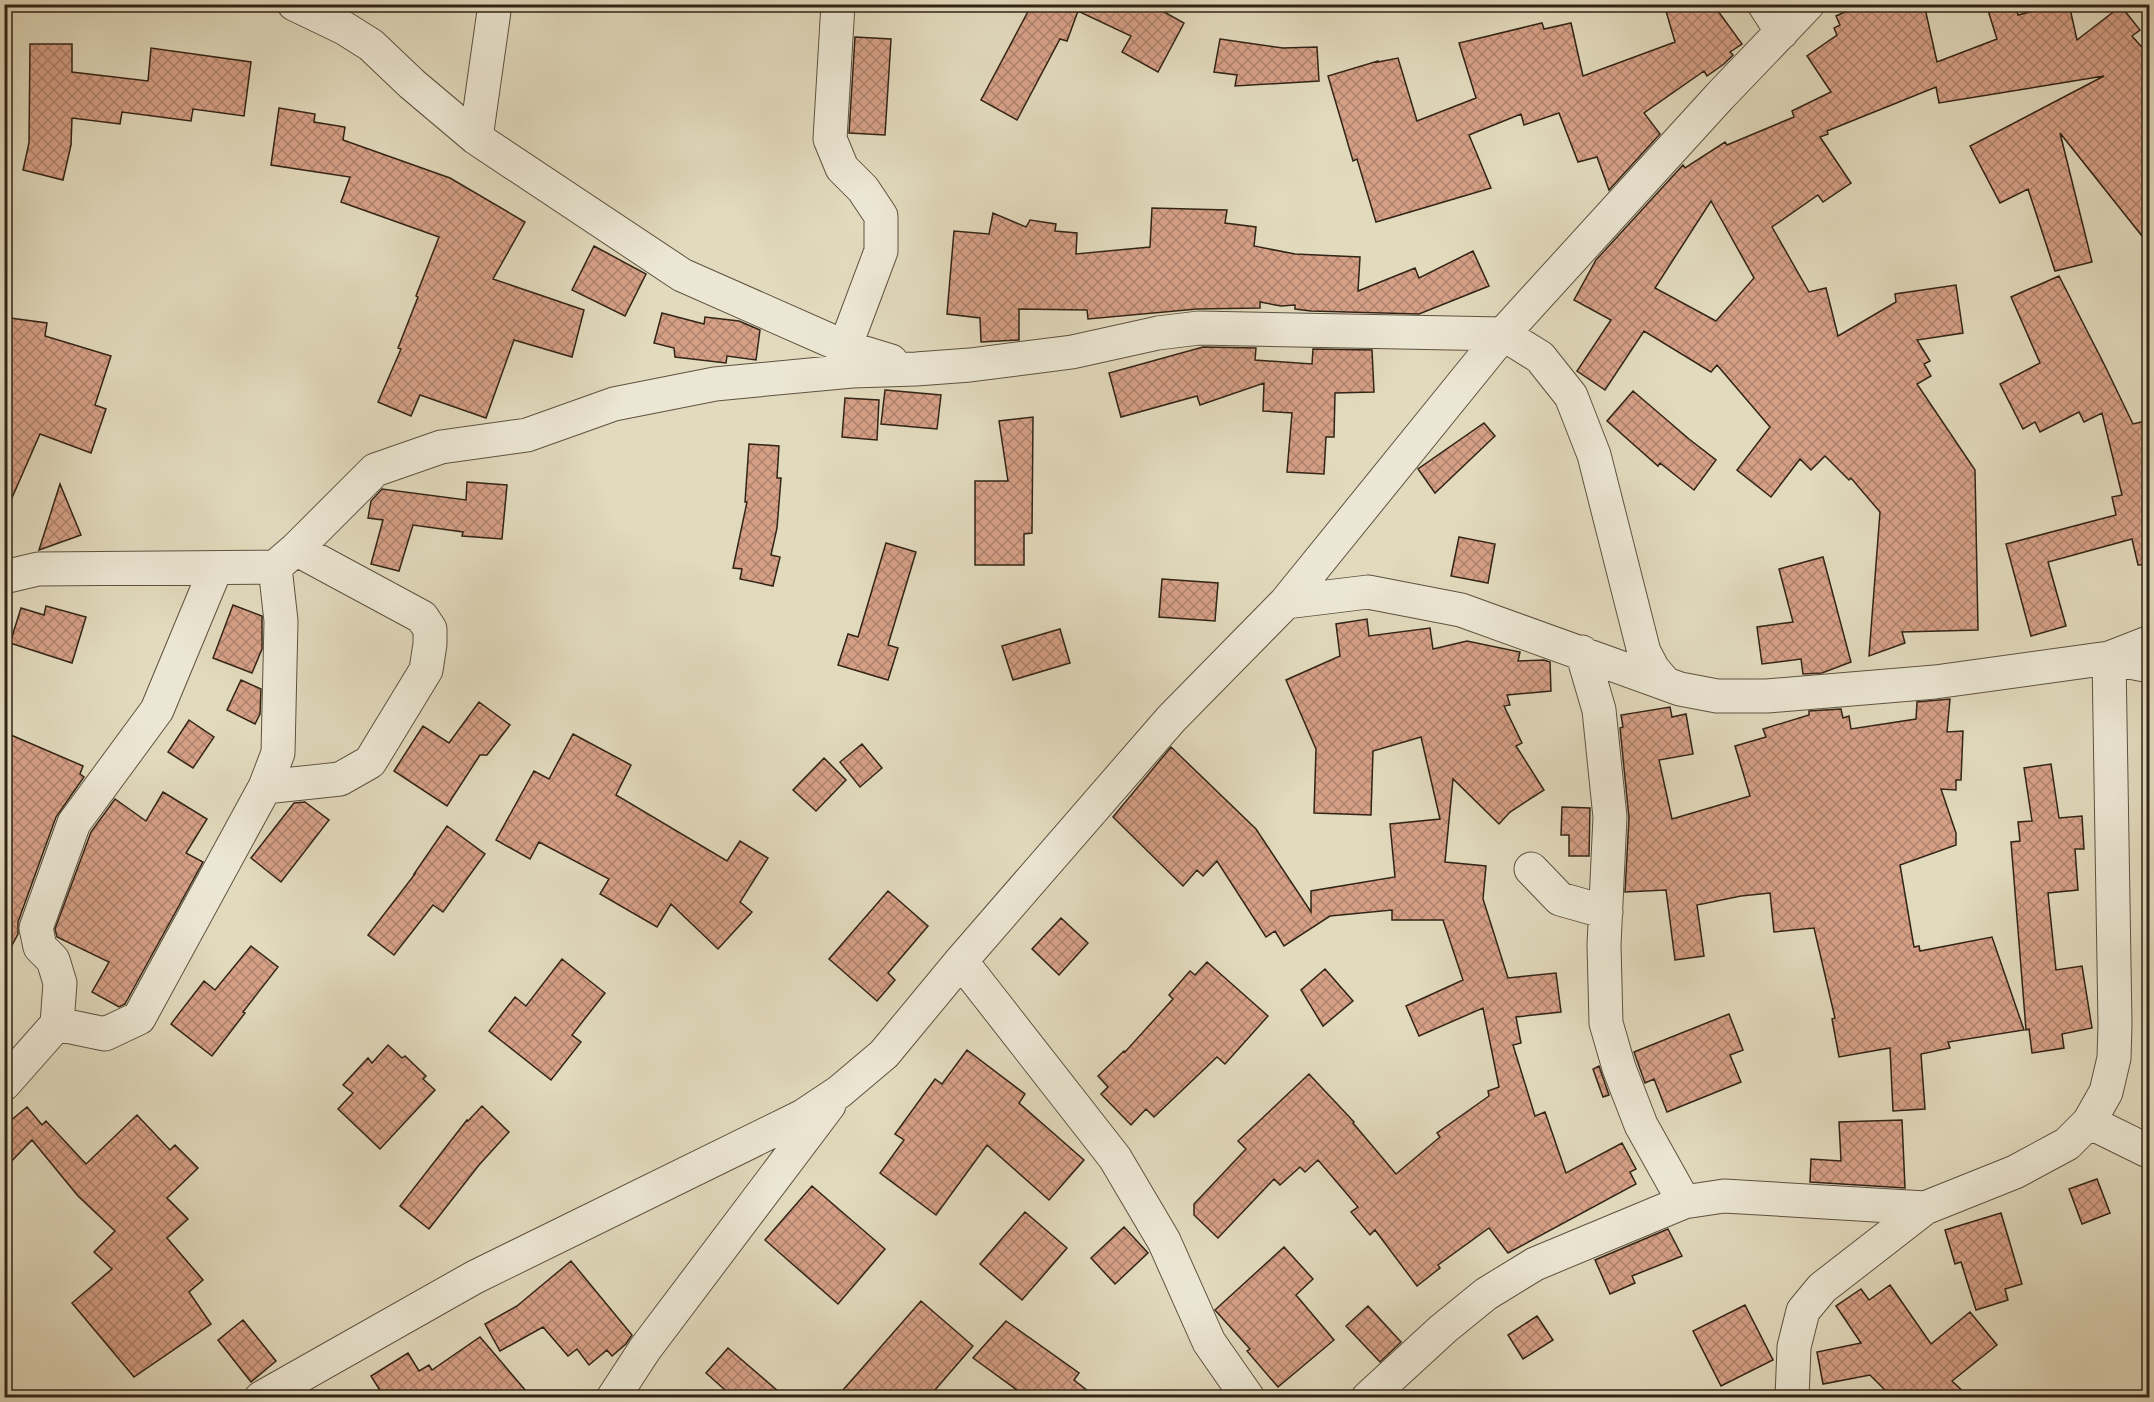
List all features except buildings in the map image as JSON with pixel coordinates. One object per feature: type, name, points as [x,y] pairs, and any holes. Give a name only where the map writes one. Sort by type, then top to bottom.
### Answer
[{"type":"street","points":[[294,4],[345,28],[371,45],[412,84],[476,138],[682,275],[845,347],[916,369]]},
{"type":"street","points":[[476,138],[495,4]]},
{"type":"street","points":[[838,4],[830,139],[842,168],[863,189],[881,216],[881,251],[845,347]]},
{"type":"street","points":[[1764,4],[1782,32]]},
{"type":"street","points":[[261,1398],[475,1276],[803,1116],[839,1092],[884,1054],[1171,719],[1286,602],[1503,334],[1712,105],[1808,4]]},
{"type":"street","points":[[57,1024],[105,1034],[139,1018],[265,787],[278,753],[285,558],[375,470],[441,447],[527,435],[614,404],[715,384],[852,371],[970,365],[1072,352],[1158,333],[1199,328],[1503,334],[1540,357],[1571,396],[1594,455],[1644,652],[1653,669],[1664,682]]},
{"type":"street","points":[[4,577],[38,569],[216,568],[285,558],[422,617],[430,629],[426,670],[370,762],[340,778],[265,787]]},
{"type":"street","points":[[4,1084],[57,1024],[60,983],[53,960],[40,947],[36,928],[74,823],[157,710],[216,568]]},
{"type":"street","points":[[1286,602],[1368,592],[1461,610],[1680,689],[1717,696],[1767,696],[1935,682],[2109,658],[2150,642]]},
{"type":"street","points":[[1582,652],[1599,711],[1610,818],[1604,945],[1606,1023],[1619,1068],[1641,1125],[1684,1202]]},
{"type":"street","points":[[2109,658],[2150,666]]},
{"type":"street","points":[[1792,1398],[1794,1347],[1803,1311],[1822,1288],[1925,1208],[2015,1172],[2067,1144],[2089,1122],[2106,1092],[2114,1058],[2115,1024],[2109,658]]},
{"type":"street","points":[[1531,869],[1560,899],[1606,912]]},
{"type":"street","points":[[962,961],[1115,1158],[1164,1241],[1209,1342],[1248,1398]]},
{"type":"street","points":[[613,1398],[645,1349],[839,1092]]},
{"type":"street","points":[[2089,1122],[2150,1152]]},
{"type":"street","points":[[1368,1398],[1443,1329],[1486,1294],[1535,1264],[1684,1202],[1724,1196],[1925,1208]]}]
